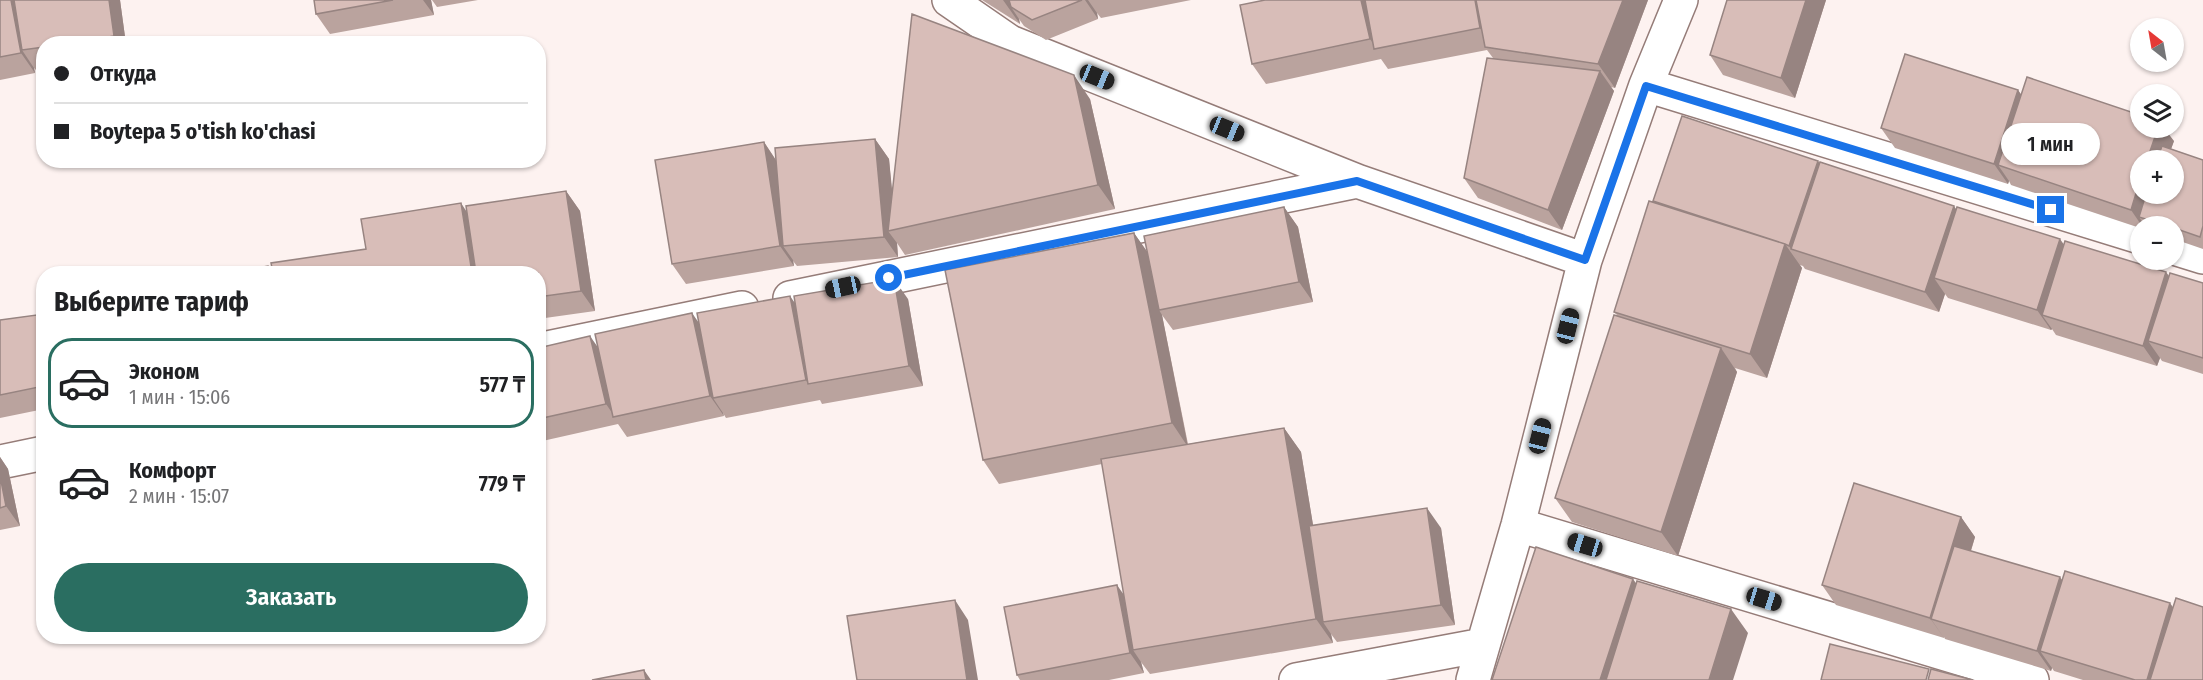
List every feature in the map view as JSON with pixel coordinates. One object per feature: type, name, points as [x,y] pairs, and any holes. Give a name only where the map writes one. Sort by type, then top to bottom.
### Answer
[{"type":"street","points":[[949,0],[1010,42],[1357,181],[1585,260]]},
{"type":"street","points":[[1473,680],[1518,525],[1585,260],[1646,86],[1681,0]]},
{"type":"street","points":[[1646,86],[2130,234]]},
{"type":"street","points":[[546,348],[1357,181]]},
{"type":"street","points":[[2184,251],[2203,257]]},
{"type":"street","points":[[0,462],[36,455]]},
{"type":"street","points":[[1518,525],[2032,680]]},
{"type":"street","points":[[1296,680],[1483,645]]},
{"type":"building","points":[[0,0],[11,0],[21,53],[0,57]]},
{"type":"building","points":[[14,0],[109,0],[114,36],[36,36],[36,48],[22,50]]},
{"type":"building","points":[[314,0],[393,0],[316,14]]},
{"type":"building","points":[[1009,0],[1082,0],[1032,20],[1011,7]]},
{"type":"building","points":[[1265,0],[1361,0],[1370,39],[1252,64],[1240,5]]},
{"type":"building","points":[[1365,0],[1475,0],[1480,28],[1374,49]]},
{"type":"building","points":[[1476,0],[1623,0],[1598,64],[1485,47]]},
{"type":"building","points":[[1727,0],[1806,0],[1781,78],[1710,55]]},
{"type":"building","points":[[912,14],[1074,75],[1098,185],[888,231]]},
{"type":"building","points":[[1905,54],[2018,90],[1994,164],[1881,128]]},
{"type":"building","points":[[1487,58],[1600,71],[1548,210],[1464,178]]},
{"type":"building","points":[[2027,77],[2130,112],[2130,138],[2155,138],[2150,150],[2130,150],[2130,204],[2133,204],[2131,210],[1998,165]]},
{"type":"building","points":[[1682,116],[1818,161],[1789,246],[1653,201]]},
{"type":"building","points":[[875,139],[884,237],[783,246],[775,148]]},
{"type":"building","points":[[764,142],[780,246],[672,264],[655,160]]},
{"type":"building","points":[[2162,146],[2174,150],[2161,150]]},
{"type":"building","points":[[2184,154],[2203,160],[2203,226],[2200,237],[2184,231],[2184,216],[2139,216],[2143,204],[2184,204]]},
{"type":"building","points":[[1820,162],[1954,206],[1925,292],[1791,249]]},
{"type":"building","points":[[566,191],[581,291],[546,296],[546,266],[475,266],[466,206]]},
{"type":"building","points":[[1649,201],[1785,244],[1750,354],[1614,312]]},
{"type":"building","points":[[461,203],[471,266],[272,266],[271,263],[366,249],[361,219]]},
{"type":"building","points":[[1284,207],[1299,282],[1159,310],[1144,236]]},
{"type":"building","points":[[1957,207],[2060,239],[2037,310],[1934,278]]},
{"type":"building","points":[[1134,233],[1172,423],[983,460],[945,270]]},
{"type":"building","points":[[2065,241],[2130,261],[2130,270],[2166,272],[2143,346],[2042,315]]},
{"type":"building","points":[[2170,273],[2203,283],[2203,358],[2148,341]]},
{"type":"building","points":[[894,279],[909,366],[808,384],[794,296]]},
{"type":"building","points":[[790,296],[806,380],[713,398],[697,313]]},
{"type":"building","points":[[692,313],[710,396],[613,417],[595,334]]},
{"type":"building","points":[[36,315],[36,388],[0,395],[0,320]]},
{"type":"building","points":[[1614,315],[1721,348],[1661,532],[1555,498]]},
{"type":"building","points":[[590,336],[606,404],[546,417],[546,346]]},
{"type":"building","points":[[1284,428],[1316,619],[1133,650],[1101,459]]},
{"type":"building","points":[[0,476],[6,506],[0,508]]},
{"type":"building","points":[[1854,483],[1961,517],[1930,618],[1822,585]]},
{"type":"building","points":[[1427,508],[1441,605],[1323,622],[1309,526]]},
{"type":"building","points":[[1954,546],[2060,577],[2037,651],[1931,619]]},
{"type":"building","points":[[1536,547],[1633,579],[1600,680],[1492,680]]},
{"type":"building","points":[[2065,571],[2170,603],[2147,680],[2135,680],[2040,651]]},
{"type":"building","points":[[1637,581],[1731,609],[1709,680],[1606,680]]},
{"type":"building","points":[[1117,585],[1130,653],[1017,675],[1004,607]]},
{"type":"building","points":[[2176,598],[2203,607],[2203,680],[2150,680]]},
{"type":"building","points":[[955,600],[967,680],[857,680],[847,616]]},
{"type":"building","points":[[1830,644],[1929,669],[1926,680],[1821,680]]},
{"type":"building","points":[[1931,669],[1973,680],[1928,680]]},
{"type":"building","points":[[644,670],[646,680],[592,680]]},
{"type":"route","points":[[889,278],[1357,181],[1585,260],[1646,86],[2051,210]]}]
